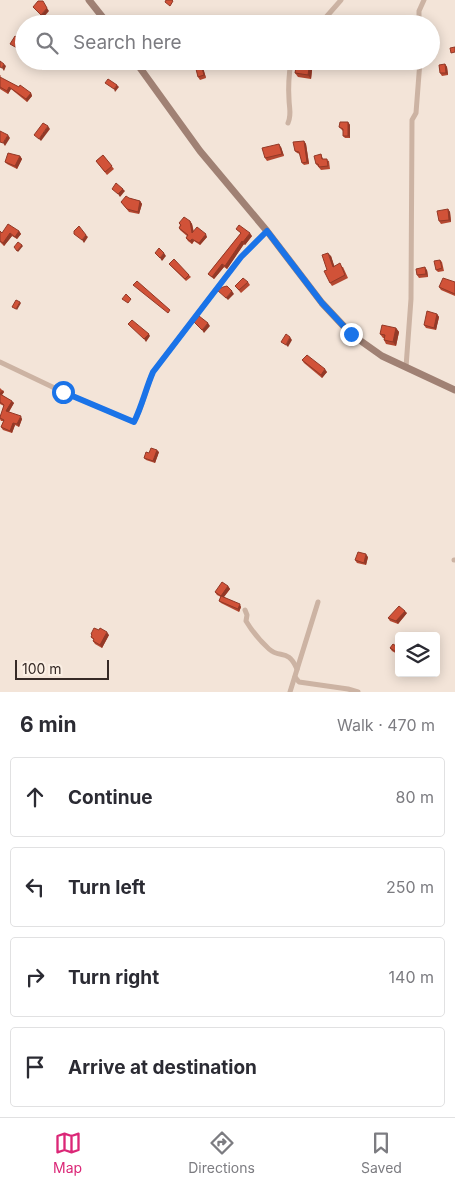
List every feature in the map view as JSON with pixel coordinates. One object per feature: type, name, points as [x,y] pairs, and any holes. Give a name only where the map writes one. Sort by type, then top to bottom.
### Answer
[{"type":"street","points":[[89,0],[101,15]]},
{"type":"street","points":[[328,15],[340,0]]},
{"type":"street","points":[[419,15],[424,0]]},
{"type":"street","points":[[142,70],[200,151],[267,231],[322,303],[351,334],[382,356],[455,389]]},
{"type":"street","points":[[288,123],[291,116],[290,70]]},
{"type":"street","points":[[406,367],[411,300],[412,120],[416,113],[419,70]]},
{"type":"street","points":[[0,362],[134,422],[153,372],[241,257],[267,231]]},
{"type":"street","points":[[290,692],[318,602]]},
{"type":"street","points":[[245,610],[247,615],[246,621],[254,634],[269,650],[286,654],[297,669]]},
{"type":"street","points":[[295,677],[299,682],[358,692]]},
{"type":"building","points":[[166,0],[173,1],[170,6],[165,2]]},
{"type":"building","points":[[38,1],[43,1],[47,8],[41,15],[33,7]]},
{"type":"building","points":[[15,36],[15,47],[10,44]]},
{"type":"building","points":[[455,47],[455,52],[451,53],[450,48]]},
{"type":"building","points":[[0,61],[4,64],[2,68],[0,67]]},
{"type":"building","points":[[445,64],[446,73],[440,73],[440,65]]},
{"type":"building","points":[[196,70],[203,70],[204,75],[198,77]]},
{"type":"building","points":[[296,70],[309,70],[308,75],[295,73]]},
{"type":"building","points":[[0,77],[19,87],[20,85],[31,93],[26,99],[9,87],[7,91],[0,87]]},
{"type":"building","points":[[108,79],[117,85],[114,89],[105,83]]},
{"type":"building","points":[[340,122],[348,122],[348,136],[343,136],[343,129],[339,127]]},
{"type":"building","points":[[43,123],[48,126],[39,139],[34,135]]},
{"type":"building","points":[[0,131],[8,135],[3,143],[0,142]]},
{"type":"building","points":[[304,141],[307,162],[302,163],[299,152],[295,151],[293,142]]},
{"type":"building","points":[[279,144],[282,154],[265,158],[262,148]]},
{"type":"building","points":[[8,153],[20,156],[15,166],[5,162]]},
{"type":"building","points":[[321,154],[322,159],[327,159],[328,166],[319,167],[316,164],[314,156]]},
{"type":"building","points":[[103,155],[112,166],[105,172],[96,161]]},
{"type":"building","points":[[116,183],[123,189],[118,194],[112,189]]},
{"type":"building","points":[[126,196],[140,201],[138,212],[127,209],[121,202]]},
{"type":"building","points":[[448,209],[449,220],[439,221],[437,211]]},
{"type":"building","points":[[184,217],[190,221],[192,233],[197,227],[206,234],[199,243],[186,238],[188,235],[179,228],[181,225],[179,223]]},
{"type":"building","points":[[8,224],[19,231],[15,237],[10,233],[3,243],[0,241],[0,231],[2,233]]},
{"type":"building","points":[[239,225],[250,233],[242,241],[225,266],[222,264],[212,277],[208,274],[241,233],[236,229]]},
{"type":"building","points":[[79,226],[86,235],[82,240],[74,234],[74,231]]},
{"type":"building","points":[[18,242],[22,245],[17,251],[14,247]]},
{"type":"building","points":[[159,248],[164,253],[160,258],[155,253]]},
{"type":"building","points":[[328,253],[333,267],[340,263],[345,275],[330,283],[324,271],[327,270],[322,255]]},
{"type":"building","points":[[174,259],[189,275],[185,279],[169,264]]},
{"type":"building","points":[[440,260],[442,268],[436,270],[434,261]]},
{"type":"building","points":[[425,267],[426,274],[417,275],[416,269]]},
{"type":"building","points":[[243,278],[248,282],[239,290],[235,286]]},
{"type":"building","points":[[443,278],[455,282],[455,294],[439,287]]},
{"type":"building","points":[[137,281],[170,310],[168,313],[133,285]]},
{"type":"building","points":[[227,286],[232,291],[226,298],[217,290]]},
{"type":"building","points":[[126,294],[131,299],[128,303],[122,299]]},
{"type":"building","points":[[16,300],[20,302],[16,309],[12,307]]},
{"type":"building","points":[[427,311],[437,314],[434,328],[424,325]]},
{"type":"building","points":[[199,316],[208,323],[202,330],[194,322]]},
{"type":"building","points":[[132,320],[149,334],[144,339],[128,324]]},
{"type":"building","points":[[382,325],[396,328],[393,342],[384,340],[385,335],[380,334]]},
{"type":"building","points":[[286,334],[290,337],[286,345],[281,342]]},
{"type":"building","points":[[307,355],[325,369],[321,375],[302,360]]},
{"type":"building","points":[[0,394],[12,401],[6,411],[21,416],[17,424],[13,423],[10,431],[1,427],[4,420],[0,417],[4,405],[0,402]]},
{"type":"building","points":[[151,448],[157,450],[153,461],[144,458],[146,452],[149,453]]},
{"type":"building","points":[[358,552],[366,554],[364,563],[355,560]]},
{"type":"building","points":[[222,582],[228,586],[221,596],[215,592]]},
{"type":"building","points":[[221,596],[240,604],[238,609],[219,601]]},
{"type":"building","points":[[399,606],[405,611],[396,621],[388,618]]},
{"type":"building","points":[[94,628],[99,630],[100,628],[107,632],[100,645],[93,641],[94,639],[91,637]]},
{"type":"building","points":[[393,644],[395,645],[395,651],[390,648]]},
{"type":"route","points":[[63,392],[134,422],[153,372],[241,257],[267,231],[322,303],[351,334]]}]
